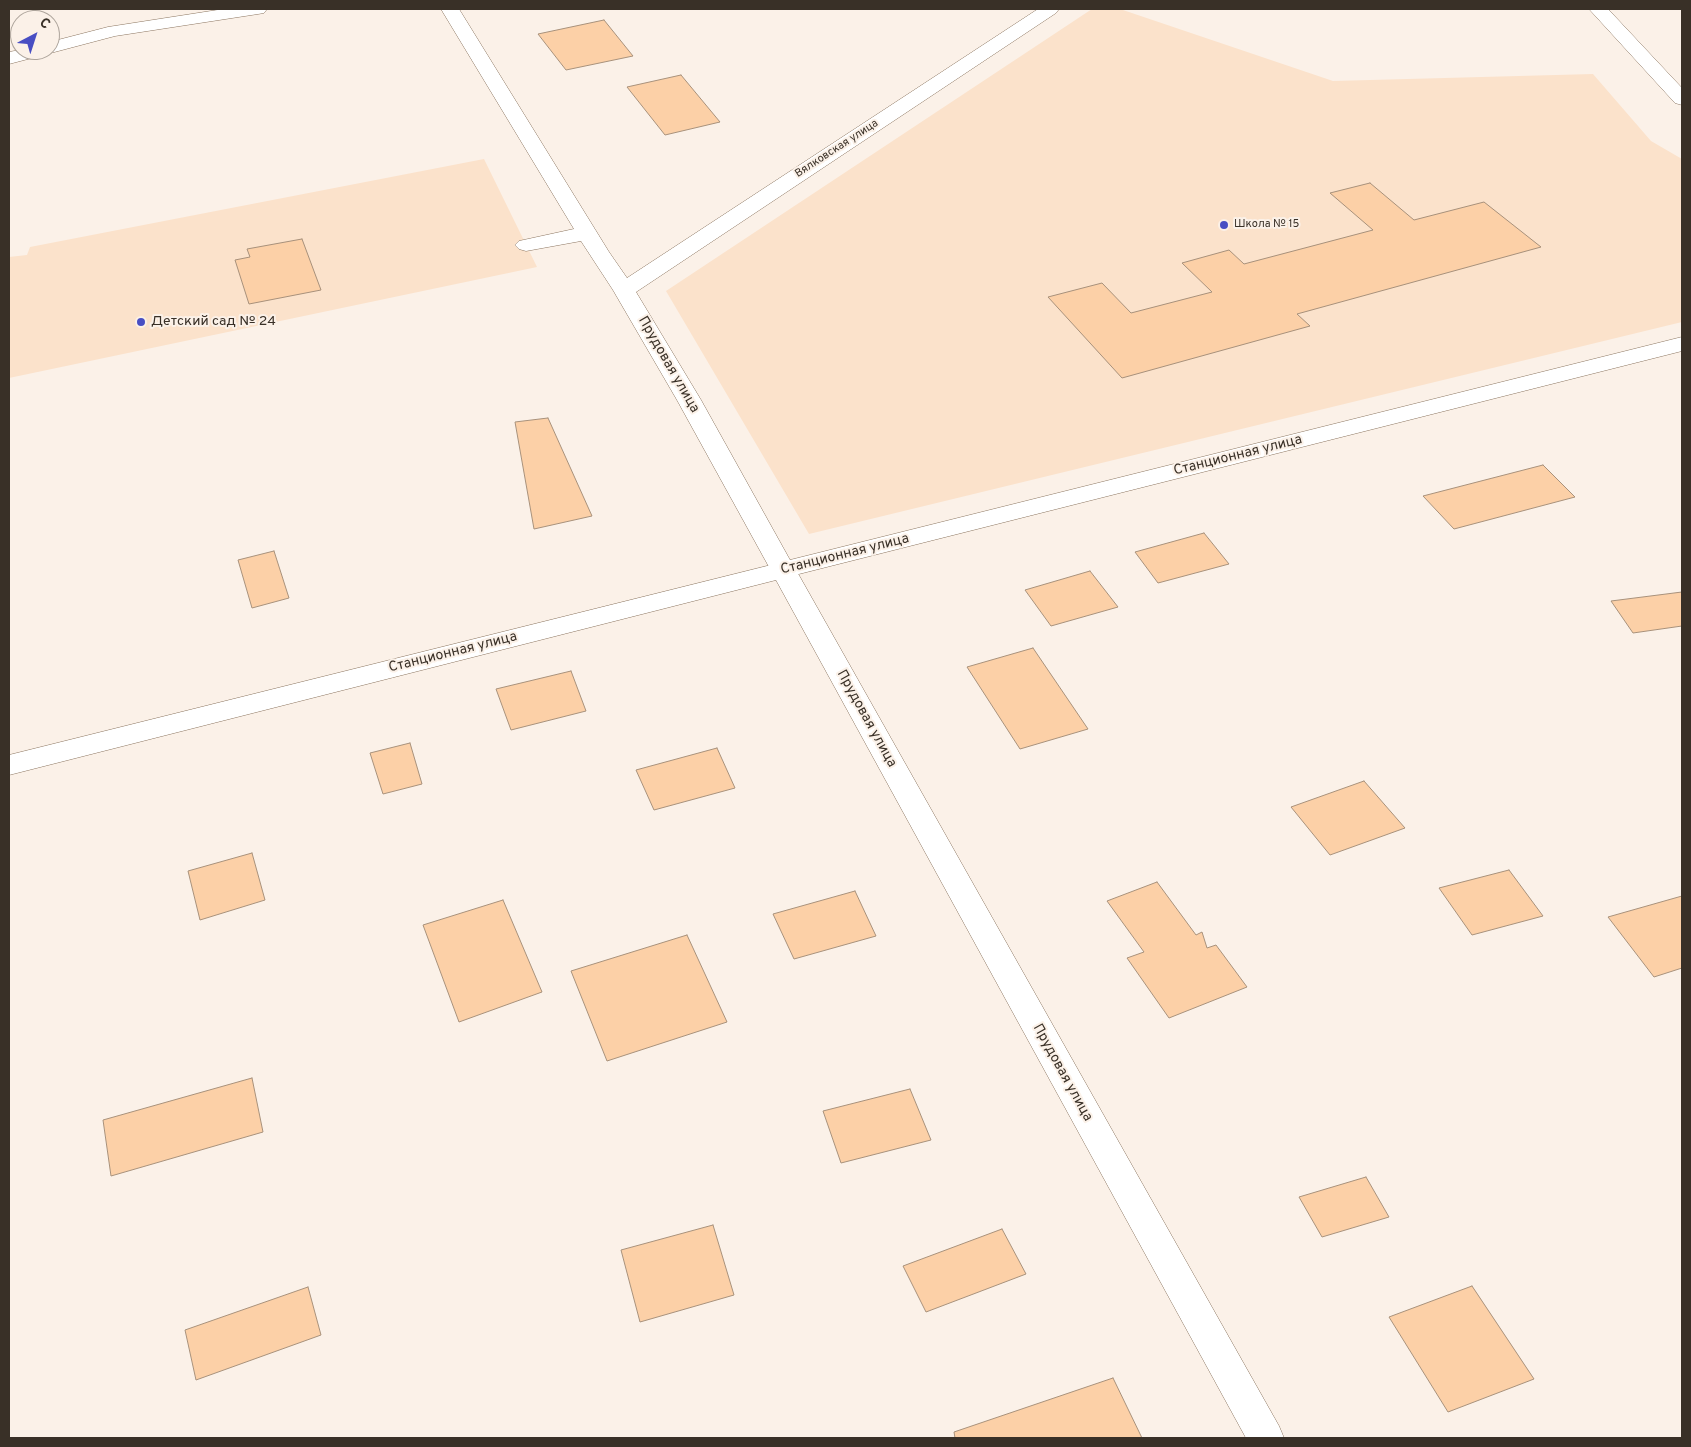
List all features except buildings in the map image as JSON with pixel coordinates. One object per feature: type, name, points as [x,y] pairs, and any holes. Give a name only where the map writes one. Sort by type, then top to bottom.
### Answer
[{"type":"street","points":[[60,45],[114,31],[258,9]]},
{"type":"street","name":"Прудовая улица","points":[[450,9],[624,290],[689,400],[1266,1438]]},
{"type":"street","name":"Вялковская улица","points":[[624,290],[1050,9]]},
{"type":"street","points":[[1598,9],[1682,99]]},
{"type":"street","points":[[526,245],[587,233]]},
{"type":"street","name":"Станционная улица","points":[[9,765],[1682,344]]},
{"type":"shaded area","name":"Школа № 15","points":[[1092,9],[1120,9],[1333,81],[1593,74],[1651,141],[1682,159],[1682,322],[809,534],[666,291]]},
{"type":"shaded area","name":"Детский сад № 24","points":[[484,159],[537,267],[9,378],[9,257],[27,255],[30,247]]},
{"type":"place","name":"Школа № 15","points":[[1224,225]]},
{"type":"place","name":"Детский сад № 24","points":[[141,322]]}]
